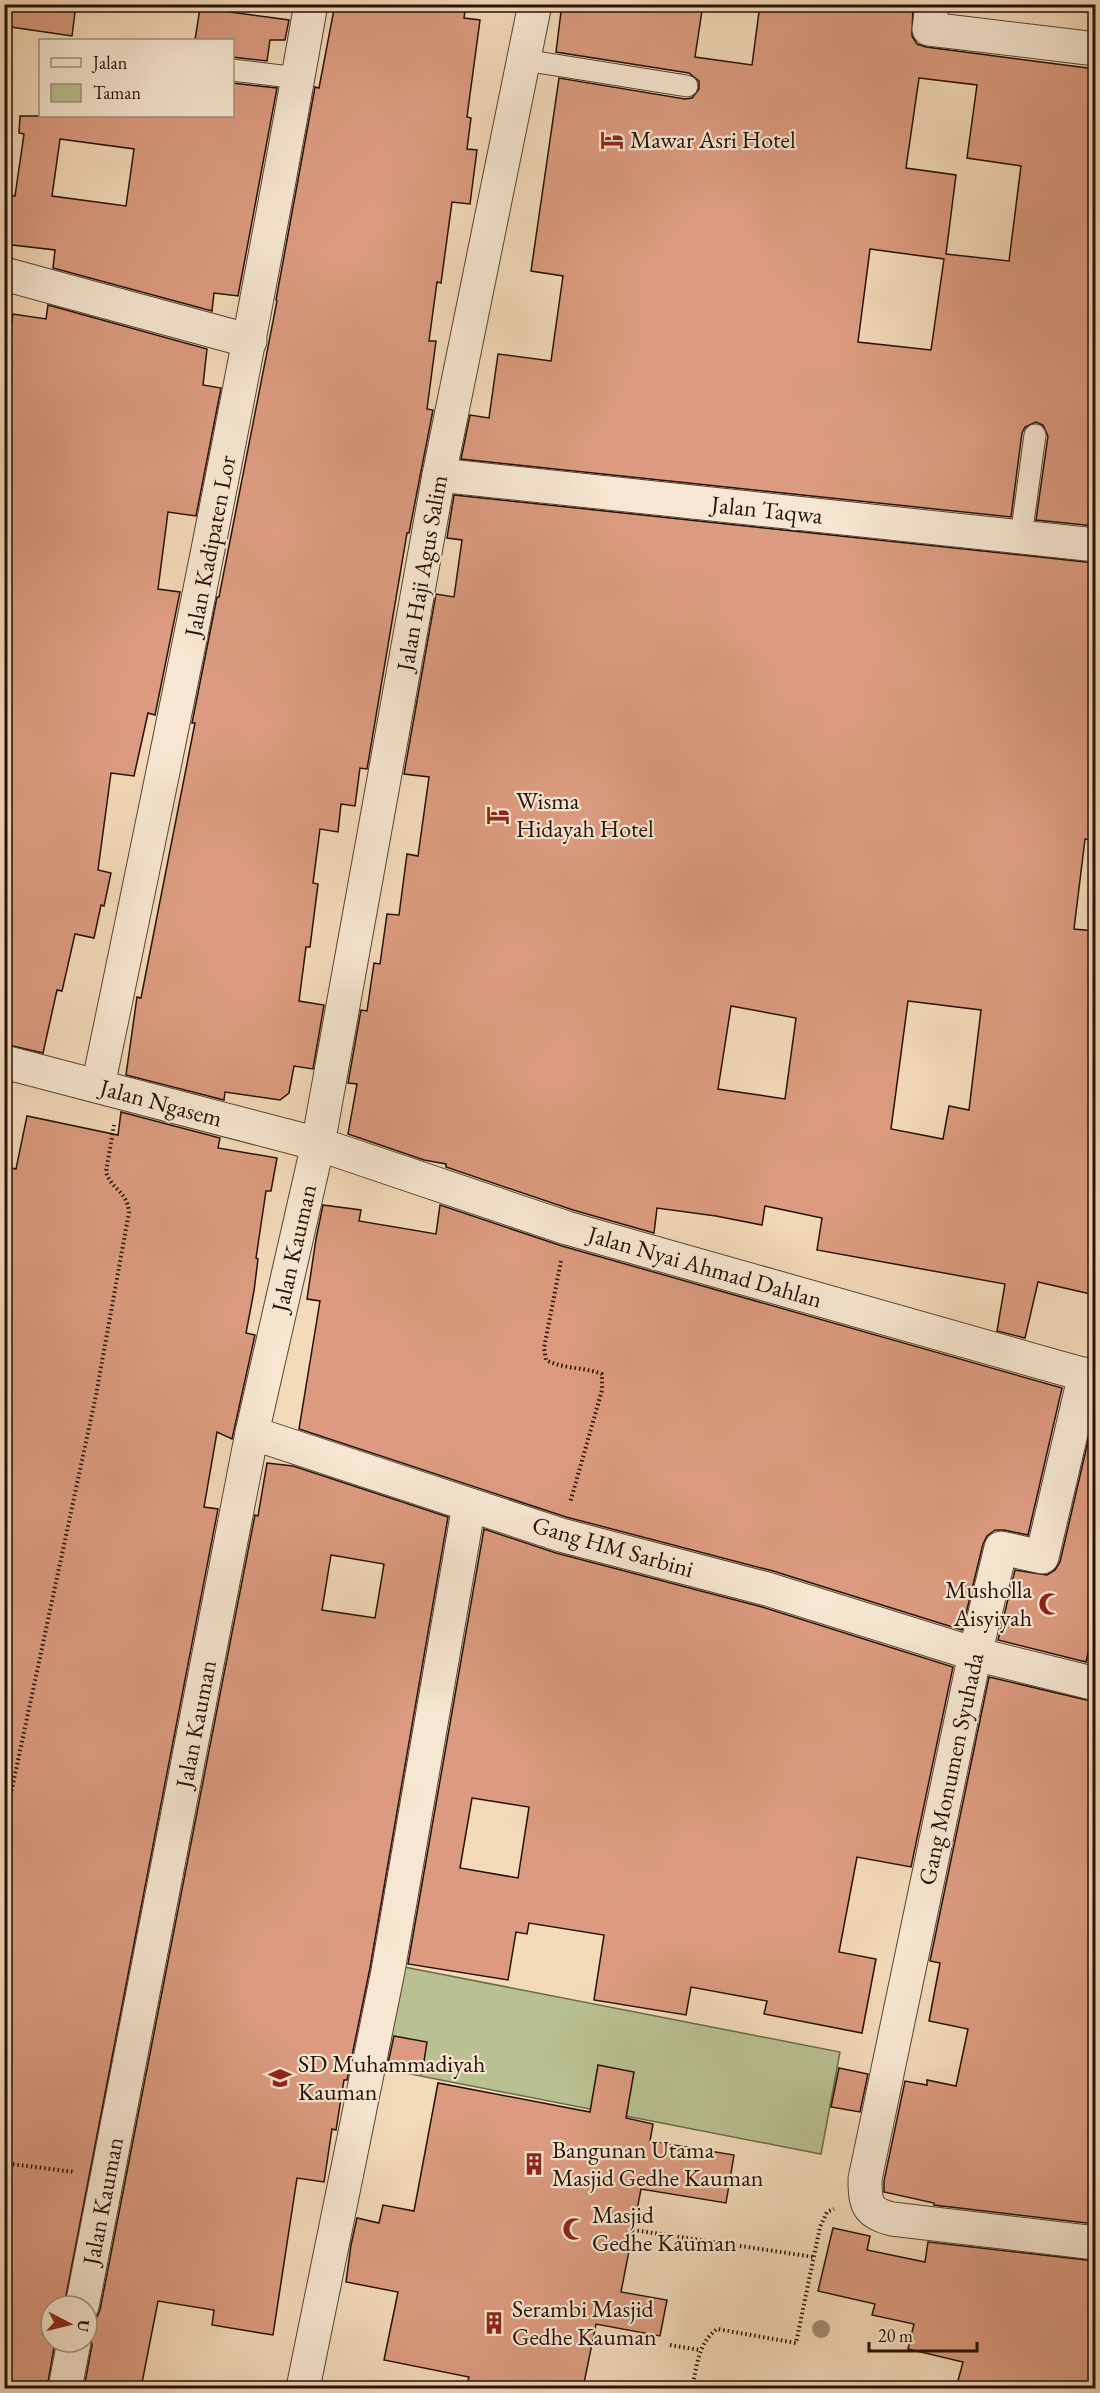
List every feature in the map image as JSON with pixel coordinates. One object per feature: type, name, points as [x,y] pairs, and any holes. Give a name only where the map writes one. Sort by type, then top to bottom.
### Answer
[{"type":"street","name":"Jalan Kadipaten Lor","points":[[109,1089],[187,662],[250,341],[310,4]]},
{"type":"street","name":"Jalan Haji Agus Salim","points":[[318,1144],[439,474],[535,4]]},
{"type":"street","points":[[932,4],[929,29],[1095,49]]},
{"type":"street","points":[[4,274],[250,341]]},
{"type":"street","name":"Jalan Taqwa","points":[[439,474],[1095,545]]},
{"type":"street","name":"Jalan Ngasem","points":[[4,1062],[318,1144]]},
{"type":"street","name":"Jalan Nyai Ahmad Dahlan","points":[[318,1144],[567,1228],[1090,1376]]},
{"type":"street","name":"Jalan Kauman","points":[[84,2294],[252,1433],[318,1144]]},
{"type":"street","name":"Gang Monumen Syuhada","points":[[865,2189],[975,1654],[1001,1548],[1042,1557],[1090,1376]]},
{"type":"street","name":"Gang HM Sarbini","points":[[252,1433],[561,1535],[767,1589],[975,1654],[1095,1684]]},
{"type":"street","points":[[303,2388],[388,1971],[469,1505]]},
{"type":"street","points":[[865,2189],[878,2216],[1095,2242]]},
{"type":"street","points":[[65,2388],[72,2354]]},
{"type":"lane","points":[[524,60],[687,86]]},
{"type":"lane","points":[[234,70],[298,78]]},
{"type":"lane","points":[[1021,537],[1035,435]]},
{"type":"path","points":[[4,1826],[96,1395],[129,1212],[128,1202],[106,1172],[109,1089]]},
{"type":"path","points":[[561,1535],[602,1390],[602,1374],[591,1370],[555,1365],[546,1360],[544,1348],[567,1228]]},
{"type":"path","points":[[4,2163],[108,2176]]},
{"type":"path","points":[[693,2388],[700,2350],[709,2335],[717,2329],[796,2343],[820,2227],[827,2212],[865,2189]]},
{"type":"path","points":[[633,2230],[814,2257]]},
{"type":"path","points":[[670,2345],[700,2350]]},
{"type":"green space","points":[[394,1965],[840,2052],[821,2154],[374,2067]]},
{"type":"building","points":[[4,4],[76,4],[72,36],[4,26]]},
{"type":"building","points":[[335,4],[466,4],[464,18],[480,20],[467,117],[471,118],[467,149],[477,150],[470,204],[452,202],[441,283],[437,282],[429,341],[436,341],[427,409],[433,410],[409,533],[407,533],[367,769],[360,768],[355,806],[341,804],[338,832],[320,829],[313,883],[318,884],[310,947],[306,947],[299,1001],[324,1005],[313,1069],[294,1066],[289,1093],[280,1100],[225,1092],[224,1100],[126,1075],[137,997],[141,998],[195,723],[192,723],[277,301],[315,87],[319,88]]},
{"type":"building","points":[[562,4],[703,4],[695,57],[752,65],[760,4],[913,4],[912,36],[917,44],[1095,69],[1095,526],[1036,520],[1048,436],[1043,425],[1036,422],[1025,427],[1022,433],[1011,517],[461,459],[470,415],[489,418],[498,354],[551,361],[563,276],[531,271],[559,78],[685,99],[692,98],[699,89],[699,81],[689,73],[556,52]],"holes":[[[919,78],[977,85],[967,158],[1021,166],[1009,261],[946,254],[956,175],[906,168]],[[870,249],[944,259],[931,350],[858,342]]]},
{"type":"building","points":[[200,8],[289,20],[285,40],[270,40],[267,61],[234,57],[234,39],[195,39]]},
{"type":"building","points":[[234,83],[277,88],[238,296],[214,293],[212,311],[53,268],[55,250],[4,244],[4,195],[15,196],[24,134],[19,133],[20,116],[234,117]],"holes":[[[60,139],[134,149],[126,206],[52,196]]]},
{"type":"building","points":[[48,305],[207,349],[203,385],[221,388],[196,516],[168,512],[158,589],[180,592],[155,715],[148,713],[134,776],[111,773],[98,870],[111,873],[104,906],[101,905],[94,938],[75,934],[62,991],[57,990],[43,1053],[4,1044],[4,375],[13,314],[46,319]]},
{"type":"building","points":[[454,495],[1095,563],[1095,840],[1085,839],[1074,929],[1095,931],[1095,1295],[1038,1282],[1025,1338],[997,1331],[1005,1284],[817,1250],[822,1218],[765,1206],[762,1225],[657,1208],[654,1233],[573,1210],[446,1167],[446,1164],[424,1160],[348,1134],[357,1084],[348,1083],[361,1010],[367,1011],[374,963],[380,964],[387,914],[399,915],[407,854],[418,856],[429,777],[404,774],[436,594],[454,597],[462,540],[447,538]],"holes":[[[908,1001],[981,1010],[969,1110],[949,1106],[943,1139],[891,1129]],[[731,1006],[796,1018],[785,1099],[718,1089]]]},
{"type":"building","points":[[121,1112],[220,1138],[218,1148],[277,1158],[271,1191],[266,1191],[256,1258],[258,1259],[254,1291],[246,1333],[255,1335],[232,1439],[217,1432],[204,1507],[218,1509],[66,2294],[39,2294],[39,2354],[53,2354],[47,2388],[4,2388],[4,1201],[11,1168],[16,1169],[27,1116],[118,1135]]},
{"type":"building","points":[[323,1205],[361,1210],[359,1221],[436,1234],[440,1205],[562,1246],[1062,1388],[1028,1535],[995,1530],[987,1536],[983,1544],[962,1630],[773,1571],[566,1517],[299,1429],[320,1301],[307,1299]]},
{"type":"building","points":[[1095,1411],[1095,1620],[1086,1662],[998,1640],[1015,1570],[1047,1575],[1055,1570],[1060,1562]]},
{"type":"building","points":[[267,1463],[293,1466],[448,1517],[370,1968],[347,2080],[344,2080],[336,2130],[332,2129],[324,2182],[297,2178],[273,2335],[212,2325],[214,2310],[158,2301],[141,2388],[84,2388],[90,2354],[99,2354],[99,2312],[255,1515],[258,1516]],"holes":[[[331,1555],[384,1564],[375,1618],[322,1610]]]},
{"type":"building","points":[[484,1529],[556,1553],[762,1607],[953,1667],[911,1867],[857,1857],[839,1952],[876,1959],[862,2033],[764,2014],[767,2001],[691,1987],[686,2015],[594,2000],[604,1935],[529,1923],[527,1934],[516,1932],[508,1980],[408,1964]],"holes":[[[472,1798],[529,1807],[518,1878],[460,1868]]]},
{"type":"building","points":[[989,1677],[1095,1702],[1095,2224],[934,2205],[934,2203],[884,2192],[884,2181],[905,2081],[927,2085],[927,2080],[956,2086],[968,2029],[929,2021],[940,1963],[930,1961]]},
{"type":"building","points":[[394,2036],[427,2042],[422,2074],[387,2068]]},
{"type":"building","points":[[598,2065],[634,2072],[626,2118],[653,2124],[650,2141],[734,2155],[726,2203],[641,2189],[621,2292],[667,2300],[660,2336],[596,2324],[583,2388],[529,2388],[497,2382],[496,2388],[466,2388],[469,2377],[384,2360],[398,2292],[346,2282],[351,2245],[357,2218],[379,2223],[383,2205],[414,2211],[438,2083],[590,2112]]},
{"type":"building","points":[[839,2068],[868,2074],[860,2112],[831,2107]]},
{"type":"building","points":[[833,2228],[870,2236],[867,2250],[925,2262],[928,2242],[1095,2261],[1095,2388],[956,2388],[963,2362],[908,2349],[914,2324],[872,2315],[875,2304],[818,2291]]},
{"type":"place","name":"Mawar Asri Hotel","points":[[612,140]]},
{"type":"place","name":"Wisma Hidayah Hotel","points":[[498,815]]},
{"type":"place","name":"Musholla Aisyiyah","points":[[1050,1604]]},
{"type":"place","name":"SD Muhammadiyah Kauman","points":[[280,2078]]},
{"type":"place","name":"Bangunan Utama Masjid Gedhe Kauman","points":[[534,2164]]},
{"type":"place","name":"Masjid Gedhe Kauman","points":[[574,2229]]},
{"type":"place","name":"Serambi Masjid Gedhe Kauman","points":[[494,2323]]}]
